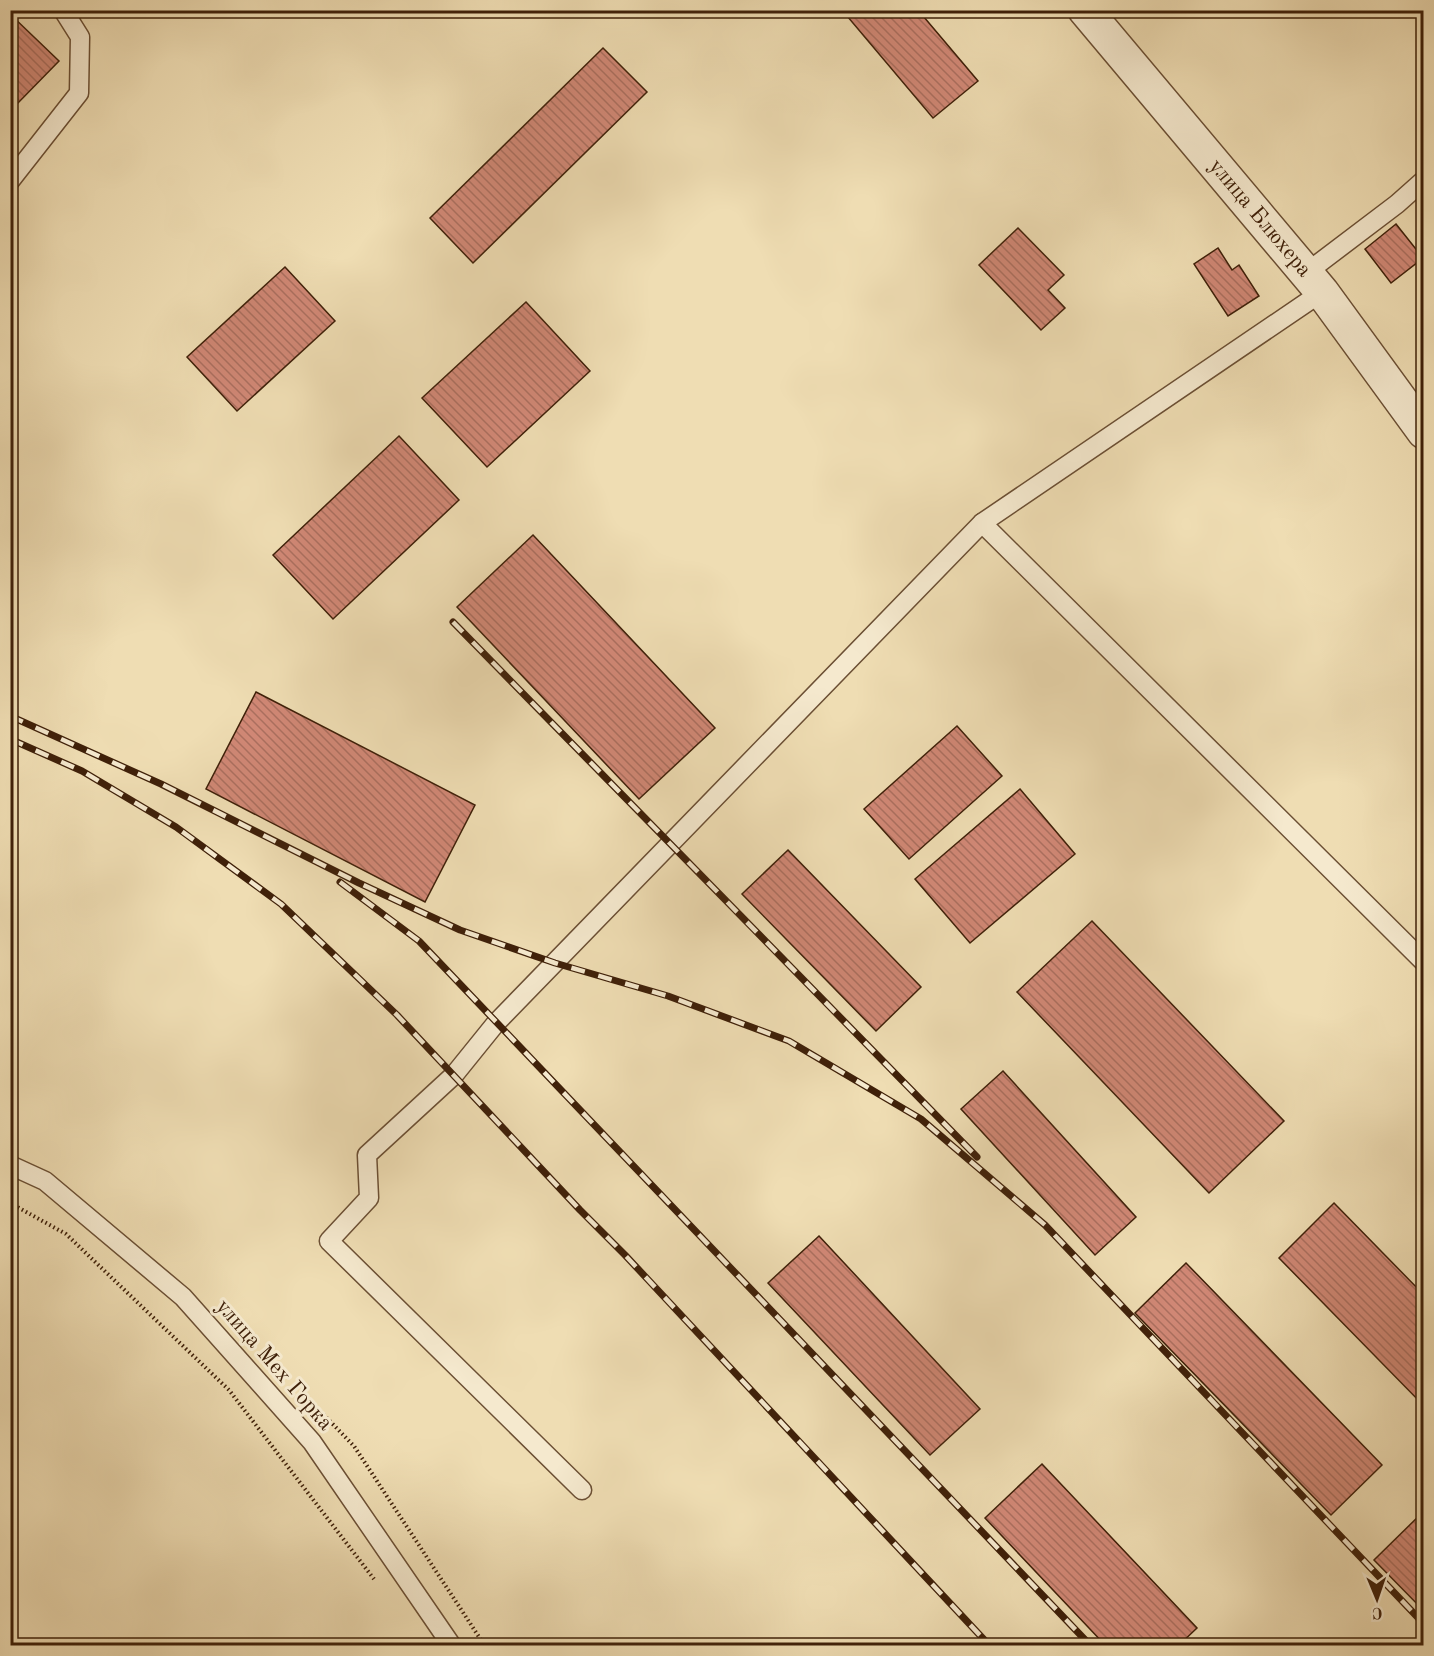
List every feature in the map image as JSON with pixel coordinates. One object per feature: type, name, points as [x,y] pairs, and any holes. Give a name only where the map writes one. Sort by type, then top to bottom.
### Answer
[{"type":"street","name":"улица Блюхера","points":[[1085,10],[1314,282],[1424,432]]},
{"type":"lane","points":[[13,171],[79,93],[80,37],[63,10]]},
{"type":"lane","points":[[582,1490],[329,1241],[369,1198],[368,1155],[454,1075],[496,1023],[982,523],[1314,282],[1424,180]]},
{"type":"lane","points":[[982,523],[1424,962]]},
{"type":"lane","name":"улица Мех Горка","points":[[10,1165],[45,1181],[183,1297],[312,1442],[452,1646]]},
{"type":"path","points":[[10,1203],[66,1234],[229,1390],[374,1579]]},
{"type":"building","points":[[842,10],[918,10],[978,81],[933,118]]},
{"type":"building","points":[[10,14],[59,61],[17,104],[10,97]]},
{"type":"building","points":[[603,48],[647,92],[473,263],[430,218]]},
{"type":"building","points":[[1396,224],[1423,258],[1391,283],[1365,249]]},
{"type":"building","points":[[1018,228],[1064,275],[1048,290],[1065,308],[1041,330],[979,265]]},
{"type":"building","points":[[1218,248],[1232,270],[1239,265],[1259,296],[1228,316],[1194,264]]},
{"type":"building","points":[[285,267],[335,321],[237,411],[187,357]]},
{"type":"building","points":[[526,302],[590,371],[487,467],[422,398]]},
{"type":"building","points":[[399,436],[459,500],[333,619],[273,555]]},
{"type":"building","points":[[533,535],[715,728],[639,799],[457,607]]},
{"type":"building","points":[[256,692],[475,805],[425,902],[206,789]]},
{"type":"building","points":[[957,726],[1002,776],[909,859],[864,809]]},
{"type":"building","points":[[1020,789],[1075,854],[970,943],[915,879]]},
{"type":"building","points":[[788,850],[921,987],[876,1031],[742,894]]},
{"type":"building","points":[[1092,921],[1284,1121],[1209,1193],[1017,992]]},
{"type":"building","points":[[1003,1071],[1136,1217],[1095,1255],[961,1109]]},
{"type":"building","points":[[1334,1203],[1424,1295],[1424,1406],[1279,1258]]},
{"type":"building","points":[[819,1236],[980,1409],[930,1455],[768,1283]]},
{"type":"building","points":[[1186,1263],[1382,1465],[1331,1515],[1135,1313]]},
{"type":"building","points":[[1042,1464],[1197,1628],[1178,1646],[1106,1646],[985,1518]]},
{"type":"building","points":[[1424,1511],[1424,1611],[1374,1560]]},
{"type":"railway","points":[[453,622],[977,1157]]},
{"type":"railway","points":[[10,716],[161,784],[359,883],[460,930],[555,963],[668,996],[789,1041],[921,1119],[1045,1225],[1424,1624]]},
{"type":"railway","points":[[10,739],[82,771],[176,827],[281,904],[397,1015],[990,1646]]},
{"type":"railway","points":[[340,882],[419,941],[1091,1646]]}]
